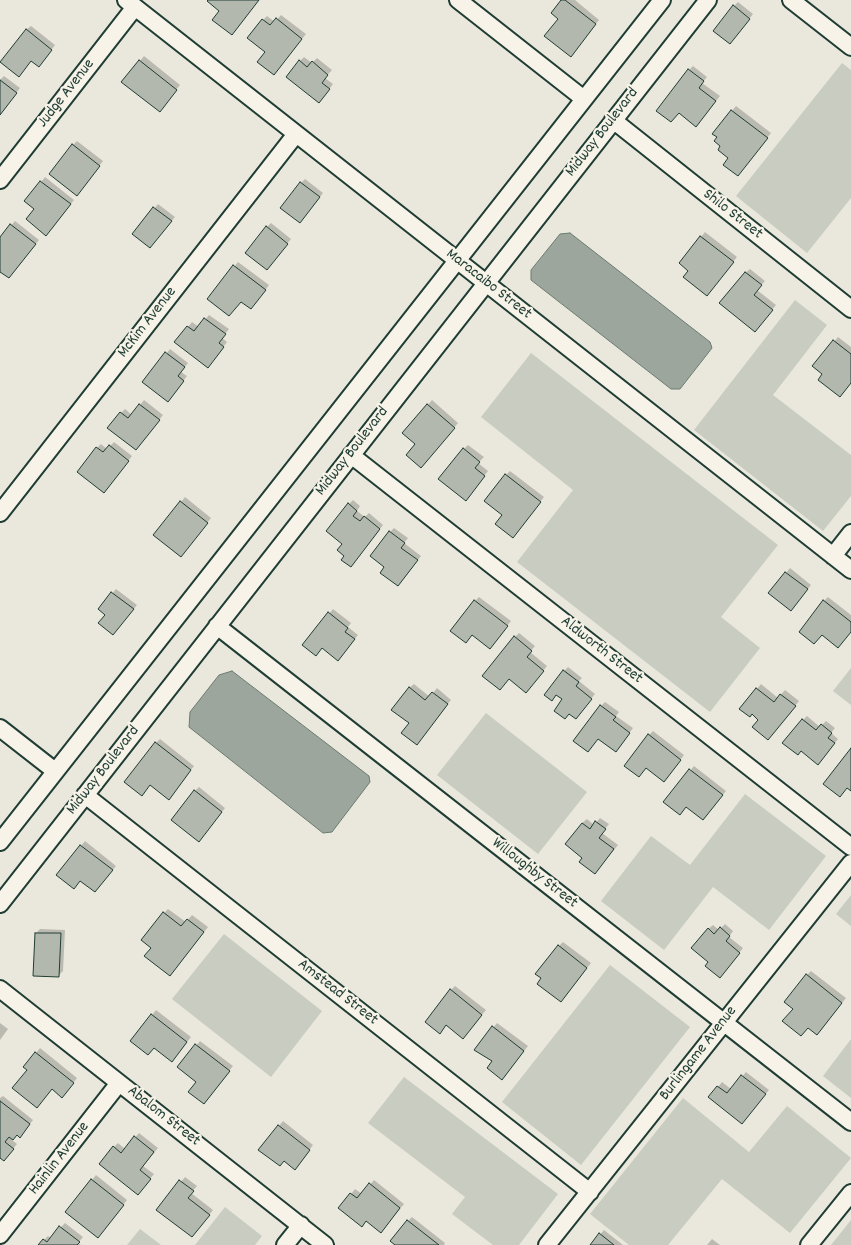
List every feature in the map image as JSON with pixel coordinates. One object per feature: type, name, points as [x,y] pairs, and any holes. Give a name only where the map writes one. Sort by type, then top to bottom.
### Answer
[{"type":"street","points":[[458,0],[584,99]]},
{"type":"street","points":[[0,842],[662,0]]},
{"type":"street","name":"Midway Boulevard","points":[[0,904],[708,0]]},
{"type":"street","points":[[791,0],[851,47]]},
{"type":"street","name":"Maracaibo Street","points":[[130,4],[851,570]]},
{"type":"street","name":"Judge Avenue","points":[[0,180],[130,4]]},
{"type":"street","name":"Shilo Street","points":[[613,120],[851,309]]},
{"type":"street","name":"McKim Avenue","points":[[0,513],[296,134]]},
{"type":"street","name":"Aldworth Street","points":[[351,455],[851,847]]},
{"type":"street","points":[[833,556],[851,533]]},
{"type":"street","name":"Willoughby Street","points":[[217,626],[851,1122]]},
{"type":"street","points":[[0,728],[55,771]]},
{"type":"street","name":"Amstead Street","points":[[85,795],[590,1192]]},
{"type":"street","name":"Burlingame Avenue","points":[[547,1245],[851,863]]},
{"type":"street","name":"Abalom Street","points":[[0,989],[325,1245]]},
{"type":"street","name":"Hainlin Avenue","points":[[0,1235],[119,1082]]},
{"type":"street","points":[[809,1245],[851,1193]]},
{"type":"street","points":[[285,1245],[300,1226]]},
{"type":"shaded area","points":[[842,63],[851,70],[851,198],[807,253],[736,196]]},
{"type":"shaded area","points":[[570,233],[710,342],[712,348],[680,389],[671,389],[531,280],[531,270],[560,234]]},
{"type":"shaded area","points":[[795,300],[827,325],[773,395],[851,455],[851,496],[823,531],[694,430]]},
{"type":"shaded area","points":[[531,353],[778,545],[721,617],[760,648],[710,712],[517,562],[573,490],[481,417]]},
{"type":"shaded area","points":[[851,668],[851,705],[833,691]]},
{"type":"shaded area","points":[[232,671],[369,776],[370,782],[332,832],[323,833],[189,727],[190,712],[219,675]]},
{"type":"shaded area","points":[[486,713],[587,792],[538,854],[437,775]]},
{"type":"shaded area","points":[[745,794],[826,856],[769,930],[713,887],[664,950],[601,901],[651,836],[690,865]]},
{"type":"shaded area","points":[[851,895],[851,926],[836,914]]},
{"type":"shaded area","points":[[224,934],[322,1011],[271,1077],[172,999]]},
{"type":"shaded area","points":[[610,965],[690,1027],[581,1165],[502,1102]]},
{"type":"shaded area","points":[[851,1039],[851,1098],[823,1076]]},
{"type":"shaded area","points":[[404,1077],[558,1194],[519,1245],[493,1245],[452,1214],[465,1197],[368,1123]]},
{"type":"shaded area","points":[[683,1098],[749,1152],[787,1106],[851,1158],[790,1233],[722,1179],[668,1245],[629,1245],[590,1214]]},
{"type":"shaded area","points":[[225,1207],[262,1236],[255,1245],[195,1245]]},
{"type":"shaded area","points":[[851,1220],[851,1245],[831,1245]]},
{"type":"shaded area","points":[[140,1229],[161,1245],[127,1245]]},
{"type":"building","points":[[208,0],[259,0],[232,35],[212,20],[219,11]]},
{"type":"building","points":[[561,0],[565,0],[596,24],[571,57],[544,36],[558,19],[551,13]]},
{"type":"building","points":[[733,5],[750,19],[730,44],[713,31]]},
{"type":"building","points":[[276,18],[302,39],[274,75],[257,62],[265,52],[247,38],[262,19],[270,25]]},
{"type":"building","points":[[26,29],[52,50],[39,67],[31,61],[19,77],[0,62]]},
{"type":"building","points":[[139,60],[177,90],[160,112],[121,82]]},
{"type":"building","points":[[299,60],[307,67],[312,61],[328,75],[322,83],[330,89],[319,103],[286,77]]},
{"type":"building","points":[[688,69],[704,81],[699,88],[716,101],[696,127],[679,113],[671,122],[656,111]]},
{"type":"building","points":[[0,80],[17,93],[0,115]]},
{"type":"building","points":[[731,110],[768,138],[738,176],[723,165],[728,158],[718,150],[720,146],[714,141],[717,137],[712,134]]},
{"type":"building","points":[[72,144],[100,166],[77,196],[49,174]]},
{"type":"building","points":[[40,181],[71,204],[46,236],[26,219],[34,209],[24,201]]},
{"type":"building","points":[[300,182],[320,197],[300,223],[280,208]]},
{"type":"building","points":[[153,207],[172,221],[150,248],[132,234]]},
{"type":"building","points":[[10,224],[36,244],[9,278],[0,272],[0,237]]},
{"type":"building","points":[[266,226],[288,244],[267,270],[245,253]]},
{"type":"building","points":[[700,236],[734,262],[707,296],[683,277],[688,271],[679,263]]},
{"type":"building","points":[[233,265],[266,290],[251,309],[241,302],[229,316],[207,299]]},
{"type":"building","points":[[745,272],[762,285],[754,295],[773,310],[755,332],[719,303]]},
{"type":"building","points":[[204,318],[226,334],[219,343],[224,347],[208,368],[174,342],[187,326],[194,331]]},
{"type":"building","points":[[833,340],[851,354],[851,383],[840,397],[818,380],[822,374],[812,366]]},
{"type":"building","points":[[165,352],[185,367],[178,376],[184,381],[168,402],[142,382]]},
{"type":"building","points":[[139,404],[160,420],[136,450],[107,428],[120,412],[128,418]]},
{"type":"building","points":[[427,404],[455,428],[421,468],[406,455],[415,444],[402,433]]},
{"type":"building","points":[[109,445],[129,461],[104,493],[77,472],[96,447],[103,452]]},
{"type":"building","points":[[463,448],[480,462],[475,468],[485,476],[466,501],[438,479]]},
{"type":"building","points":[[505,474],[541,502],[513,538],[495,524],[502,515],[484,501]]},
{"type":"building","points":[[180,501],[208,523],[181,557],[153,535]]},
{"type":"building","points":[[348,503],[357,511],[353,516],[360,521],[364,516],[380,529],[351,567],[341,560],[344,556],[337,550],[342,544],[326,531]]},
{"type":"building","points":[[389,531],[405,543],[401,548],[418,560],[398,586],[380,573],[384,567],[370,556]]},
{"type":"building","points":[[785,572],[808,589],[791,611],[768,593]]},
{"type":"building","points":[[111,592],[134,609],[113,635],[98,623],[105,615],[98,609]]},
{"type":"building","points":[[474,600],[508,626],[490,649],[472,635],[466,643],[450,631]]},
{"type":"building","points":[[823,600],[851,622],[851,632],[838,648],[822,635],[814,644],[799,632]]},
{"type":"building","points":[[328,612],[348,628],[345,632],[355,639],[338,661],[322,648],[316,656],[302,645]]},
{"type":"building","points":[[514,636],[532,651],[527,657],[544,671],[526,693],[509,679],[500,690],[482,676]]},
{"type":"building","points":[[563,670],[579,682],[576,686],[592,699],[576,719],[569,714],[565,719],[554,711],[562,699],[556,695],[552,701],[544,695]]},
{"type":"building","points":[[409,687],[425,700],[432,692],[448,704],[417,745],[401,733],[409,723],[391,710]]},
{"type":"building","points":[[756,688],[774,702],[780,694],[796,706],[768,740],[752,727],[758,720],[752,714],[750,717],[739,709]]},
{"type":"building","points":[[600,705],[616,717],[613,720],[630,733],[616,752],[598,739],[588,752],[573,741]]},
{"type":"building","points":[[802,719],[816,730],[821,724],[832,733],[828,738],[835,743],[818,765],[801,751],[798,755],[782,743]]},
{"type":"building","points":[[648,734],[681,760],[664,782],[646,768],[639,777],[624,766]]},
{"type":"building","points":[[155,742],[191,770],[169,800],[150,785],[142,796],[124,782]]},
{"type":"building","points":[[851,748],[851,791],[847,788],[840,797],[823,784]]},
{"type":"building","points":[[689,769],[723,795],[703,820],[686,807],[680,815],[663,802]]},
{"type":"building","points":[[194,790],[222,812],[199,842],[171,820]]},
{"type":"building","points":[[595,821],[606,829],[599,838],[614,849],[595,874],[579,862],[582,858],[565,844],[582,823],[590,829]]},
{"type":"building","points":[[80,845],[113,870],[95,892],[80,881],[74,889],[56,875]]},
{"type":"building","points":[[163,912],[181,926],[187,919],[204,932],[170,976],[144,956],[151,948],[141,940]]},
{"type":"building","points":[[720,927],[730,936],[726,941],[740,953],[720,978],[705,966],[708,962],[691,948],[708,928],[714,934]]},
{"type":"building","points":[[35,933],[61,933],[59,977],[33,976]]},
{"type":"building","points":[[558,945],[587,968],[561,1002],[537,984],[541,978],[535,974]]},
{"type":"building","points":[[806,974],[842,1003],[817,1035],[808,1028],[801,1036],[782,1021],[793,1009],[784,1002]]},
{"type":"building","points":[[450,989],[482,1015],[463,1039],[446,1025],[440,1034],[425,1022]]},
{"type":"building","points":[[151,1014],[187,1042],[172,1062],[154,1048],[148,1055],[130,1041]]},
{"type":"building","points":[[492,1026],[524,1051],[502,1080],[487,1068],[492,1061],[474,1050]]},
{"type":"building","points":[[195,1044],[230,1071],[204,1104],[188,1092],[196,1082],[177,1067]]},
{"type":"building","points":[[35,1052],[74,1083],[62,1098],[52,1089],[37,1108],[12,1088],[27,1070],[23,1067]]},
{"type":"building","points":[[741,1075],[766,1094],[742,1124],[708,1097],[717,1086],[727,1093]]},
{"type":"building","points":[[0,1101],[30,1124],[20,1138],[17,1135],[13,1140],[9,1137],[5,1142],[14,1149],[4,1161],[0,1158]]},
{"type":"building","points":[[278,1125],[310,1150],[295,1170],[284,1161],[280,1166],[258,1150]]},
{"type":"building","points":[[134,1136],[154,1152],[140,1170],[151,1179],[138,1195],[99,1164],[113,1146],[121,1153]]},
{"type":"building","points":[[91,1179],[124,1205],[98,1238],[65,1212]]},
{"type":"building","points":[[179,1180],[194,1191],[188,1198],[210,1215],[192,1237],[156,1210]]},
{"type":"building","points":[[369,1183],[400,1208],[381,1233],[366,1221],[362,1227],[338,1208],[350,1193],[357,1198]]},
{"type":"building","points":[[407,1220],[439,1245],[395,1245],[390,1241]]},
{"type":"building","points":[[59,1226],[80,1242],[77,1245],[38,1245],[43,1239],[47,1242]]},
{"type":"building","points":[[599,1233],[614,1245],[590,1245]]}]
